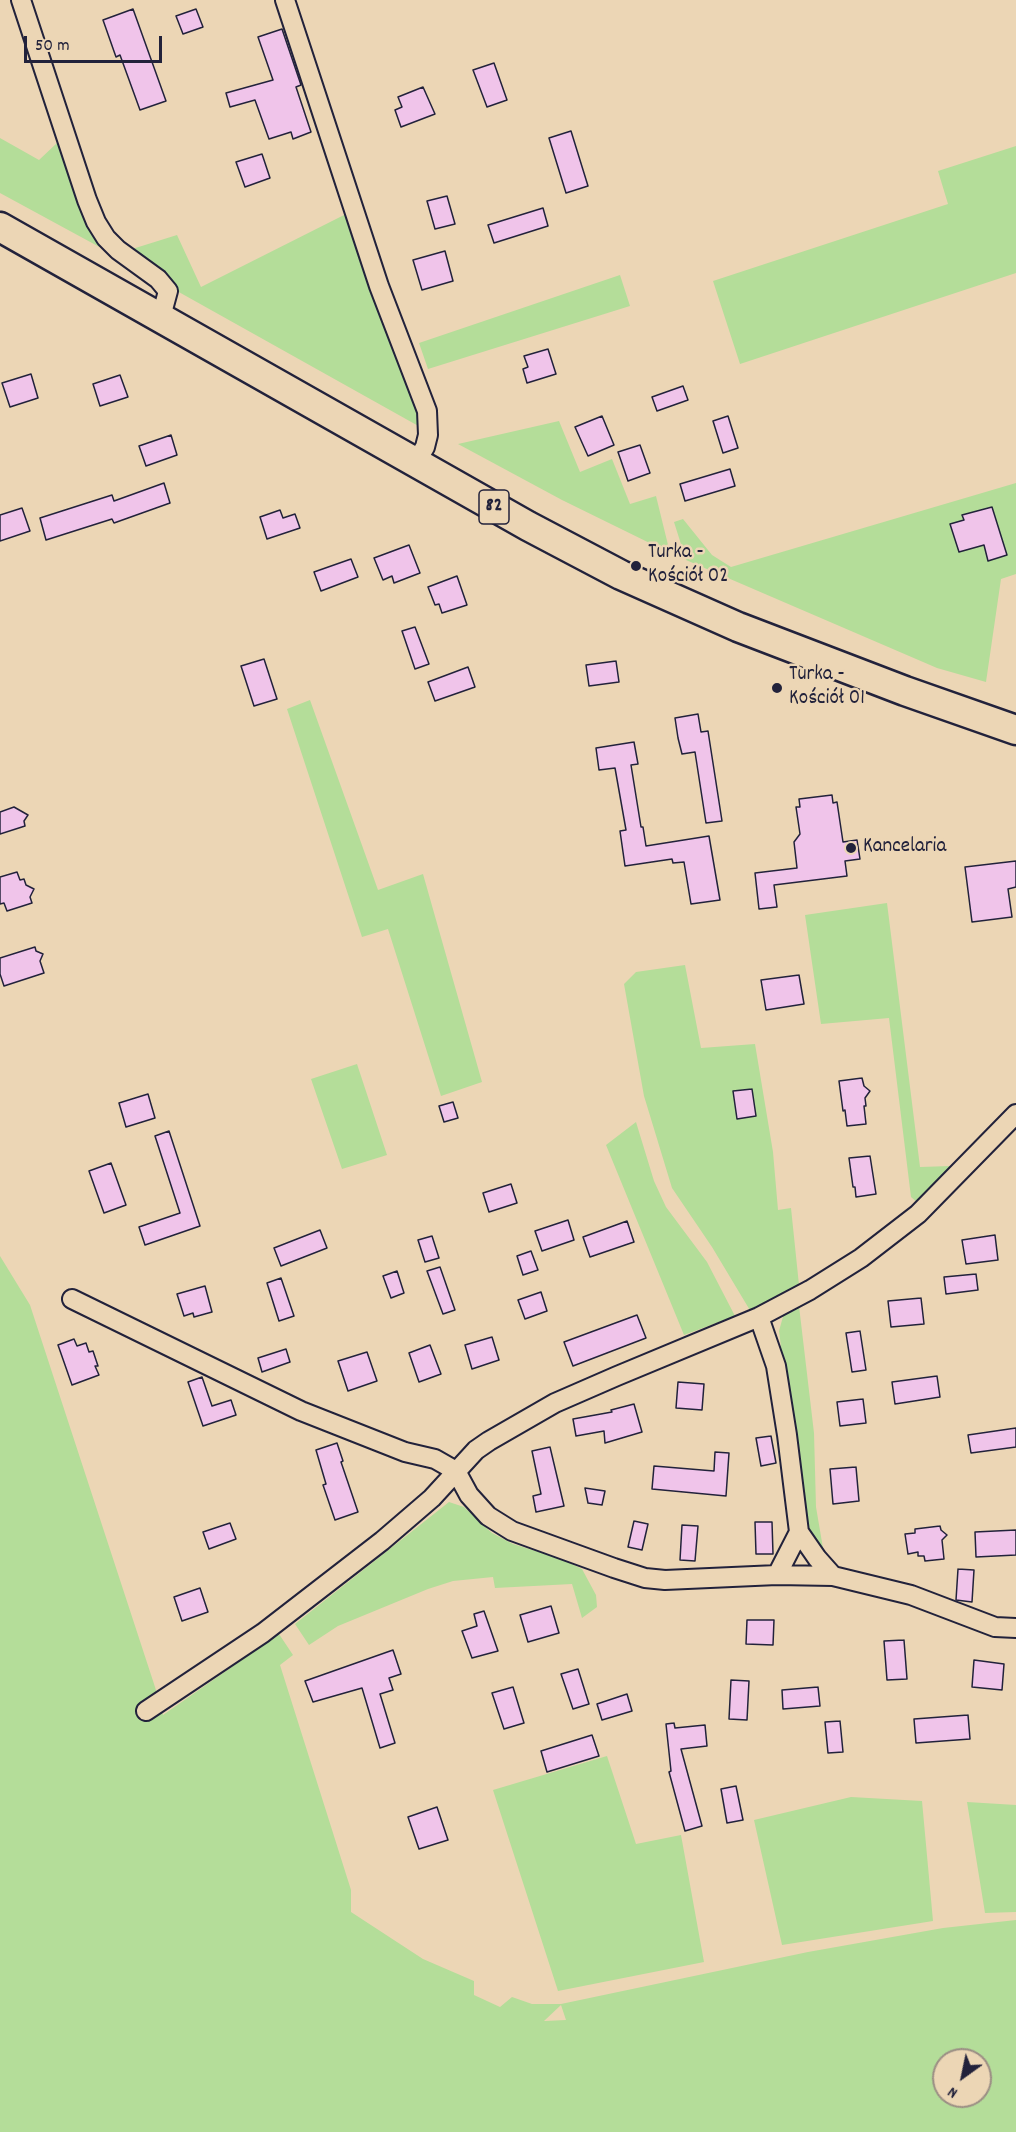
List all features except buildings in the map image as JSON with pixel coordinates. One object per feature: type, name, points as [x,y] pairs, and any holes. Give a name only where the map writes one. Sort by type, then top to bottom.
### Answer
[{"type":"main road","name":"82","points":[[0,227],[590,560],[684,605],[860,674],[1016,730]]},
{"type":"street","points":[[21,0],[96,222],[106,238],[118,250],[158,279],[168,291],[161,317]]},
{"type":"street","points":[[285,0],[379,286],[427,411],[428,435],[416,462]]},
{"type":"street","points":[[146,1711],[280,1621],[382,1541],[432,1498],[476,1450],[548,1407],[759,1317],[833,1277],[911,1220],[1016,1114]]},
{"type":"street","points":[[72,1299],[301,1411],[405,1452],[435,1459],[456,1471],[469,1495],[488,1516],[512,1531],[624,1571],[645,1578],[665,1580],[777,1575],[833,1576],[910,1595],[995,1627],[1016,1628]]},
{"type":"street","points":[[759,1317],[776,1366],[799,1532],[833,1576]]},
{"type":"street","points":[[777,1575],[799,1532]]},
{"type":"green space","points":[[0,138],[39,160],[57,143],[82,207],[116,256],[0,193]]},
{"type":"green space","points":[[1016,146],[1016,273],[740,364],[713,281],[948,204],[938,171]]},
{"type":"green space","points":[[350,212],[420,413],[422,428],[177,291],[176,286],[153,263],[129,250],[177,235],[201,287]]},
{"type":"green space","points":[[620,275],[630,306],[428,369],[419,343]]},
{"type":"green space","points":[[559,421],[580,472],[612,459],[630,504],[656,496],[670,553],[562,500],[458,444]]},
{"type":"green space","points":[[1016,483],[1016,574],[1001,579],[986,682],[937,668],[686,560],[674,522],[683,519],[712,555],[731,567]]},
{"type":"green space","points":[[310,700],[378,890],[423,874],[482,1082],[441,1096],[388,929],[362,937],[287,709]]},
{"type":"green space","points":[[887,903],[920,1167],[951,1166],[918,1203],[911,1197],[889,1018],[821,1024],[805,915]]},
{"type":"green space","points":[[685,965],[701,1048],[755,1044],[773,1152],[778,1210],[791,1208],[799,1285],[751,1312],[712,1247],[672,1188],[644,1096],[624,984],[636,972]]},
{"type":"green space","points":[[357,1064],[387,1155],[342,1169],[311,1079]]},
{"type":"green space","points":[[636,1122],[654,1181],[666,1207],[707,1262],[735,1316],[684,1335],[606,1145]]},
{"type":"green space","points":[[0,1256],[30,1305],[163,1715],[279,1634],[293,1655],[280,1665],[351,1890],[351,1912],[423,1959],[474,1981],[474,1995],[500,2007],[512,1997],[532,2004],[561,2004],[808,1952],[943,1928],[1016,1920],[1016,2132],[0,2132]],"holes":[[[561,2005],[566,2020],[544,2021]]]},
{"type":"green space","points":[[799,1306],[814,1433],[816,1507],[824,1554],[812,1540],[802,1510],[779,1331],[784,1313]]},
{"type":"green space","points":[[449,1502],[464,1507],[492,1533],[513,1544],[562,1559],[582,1569],[596,1595],[597,1607],[582,1618],[572,1584],[495,1588],[493,1577],[453,1581],[338,1626],[309,1645],[295,1624]]},
{"type":"green space","points":[[607,1756],[636,1844],[681,1835],[704,1962],[558,1991],[493,1790]]},
{"type":"green space","points":[[851,1797],[922,1801],[933,1921],[782,1945],[754,1820]]},
{"type":"green space","points":[[967,1802],[1016,1805],[1016,1912],[985,1913]]},
{"type":"place","name":"Turka - Kościół 02","points":[[636,566]]},
{"type":"place","name":"Turka - Kościół 01","points":[[777,688]]},
{"type":"place","name":"Kancelaria","points":[[851,848]]}]
